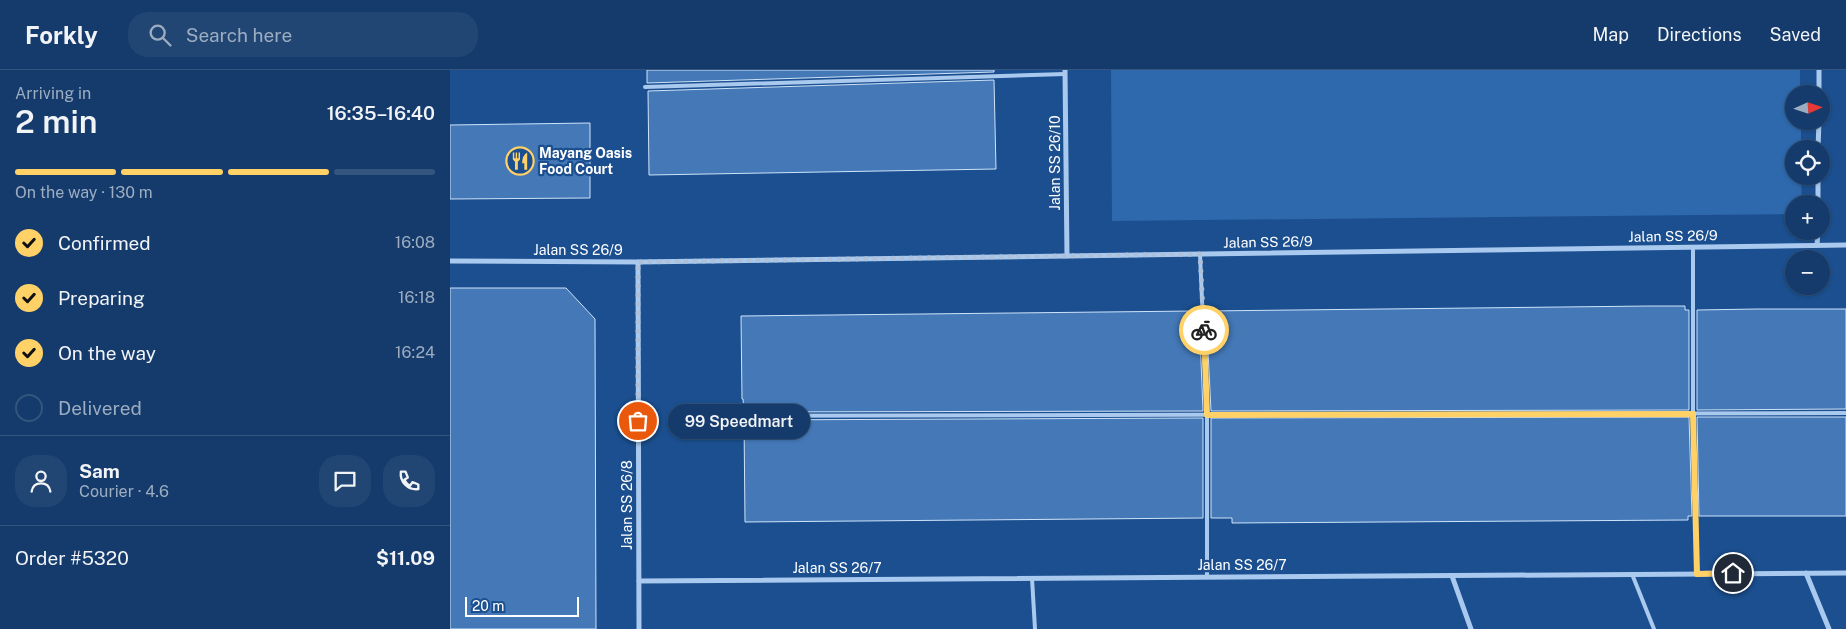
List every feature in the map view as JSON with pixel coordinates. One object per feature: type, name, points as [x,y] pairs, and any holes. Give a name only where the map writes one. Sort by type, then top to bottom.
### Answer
[{"type":"street","points":[[1819,70],[1819,85]]},
{"type":"street","name":"Jalan SS 26/10","points":[[1066,72],[1067,256]]},
{"type":"street","points":[[1818,240],[1818,245]]},
{"type":"street","name":"Jalan SS 26/9","points":[[450,261],[638,262],[1846,245]]},
{"type":"street","name":"Jalan SS 26/8","points":[[638,262],[639,629]]},
{"type":"street","name":"Jalan SS 26/7","points":[[639,581],[1846,572]]},
{"type":"street","points":[[1806,573],[1829,629]]},
{"type":"street","points":[[1452,576],[1471,629]]},
{"type":"lane","points":[[645,87],[1066,72]]},
{"type":"lane","points":[[1693,247],[1693,414],[1697,574]]},
{"type":"lane","points":[[1200,254],[1207,415],[1207,577]]},
{"type":"lane","points":[[710,416],[1846,413]]},
{"type":"lane","points":[[1632,574],[1654,629]]},
{"type":"lane","points":[[1032,578],[1035,629]]},
{"type":"shaded area","points":[[1111,70],[1800,70],[1800,85],[1785,85],[1785,130],[1801,130],[1801,140],[1785,140],[1785,185],[1801,185],[1802,195],[1785,195],[1785,214],[1112,221]]},
{"type":"building","points":[[647,70],[994,70],[994,72],[647,83]]},
{"type":"building","points":[[994,80],[996,169],[649,175],[648,91]]},
{"type":"building","name":"Mayang Oasis Food Court","points":[[590,123],[590,198],[450,199],[450,125]]},
{"type":"building","points":[[450,288],[566,288],[595,319],[596,629],[450,629]]},
{"type":"building","points":[[1685,306],[1685,310],[1689,310],[1689,410],[1211,411],[1206,311]]},
{"type":"building","points":[[1846,309],[1846,409],[1697,410],[1697,310]]},
{"type":"building","points":[[1199,311],[1203,411],[744,412],[742,399],[741,316]]},
{"type":"building","points":[[1689,417],[1692,516],[1688,516],[1688,520],[1232,523],[1232,518],[1211,518],[1211,418]]},
{"type":"building","points":[[1697,417],[1846,417],[1846,516],[1699,516]]},
{"type":"building","points":[[1203,418],[1203,518],[745,522],[744,420]]},
{"type":"way so far","points":[[638,421],[638,262],[1200,254],[1204,330]]},
{"type":"place","name":"Mayang Oasis Food Court","points":[[520,161]]},
{"type":"place","name":"99 Speedmart","points":[[638,421]]},
{"type":"route","points":[[1204,330],[1207,415],[1693,414],[1697,574],[1733,573]]}]
